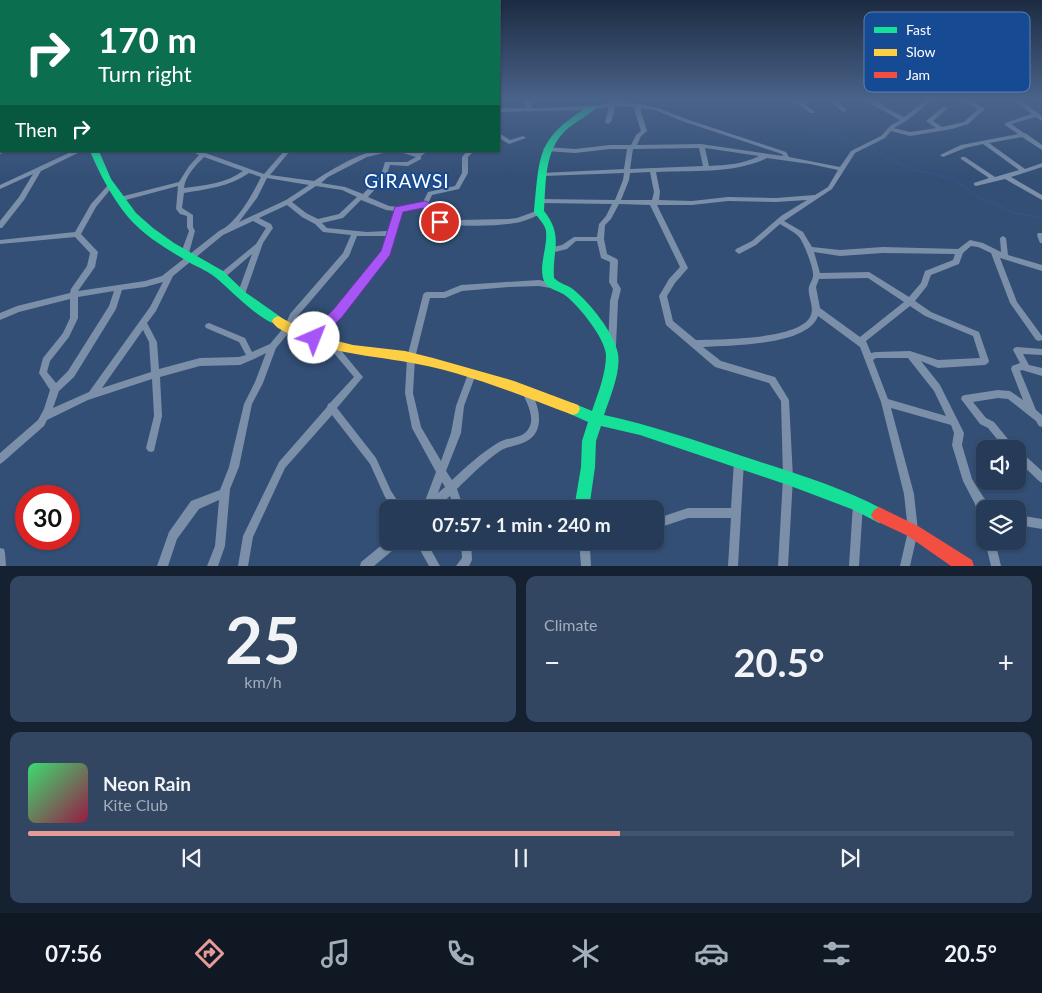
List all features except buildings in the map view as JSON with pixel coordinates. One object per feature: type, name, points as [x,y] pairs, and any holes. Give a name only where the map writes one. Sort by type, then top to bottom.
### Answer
[{"type":"street","points":[[555,286],[549,279],[547,271],[551,250],[551,234],[549,224],[540,207],[546,149],[555,132],[562,125]]},
{"type":"street","points":[[582,500],[589,441],[609,380],[614,301],[617,289],[613,282],[614,261],[604,256],[600,239],[602,224],[609,217],[626,180],[631,147],[639,135],[644,132],[642,125]]},
{"type":"street","points":[[700,125],[784,153],[787,159]]},
{"type":"street","points":[[739,250],[754,243],[780,221],[830,188],[854,152],[883,137],[896,125]]},
{"type":"street","points":[[937,125],[941,128]]},
{"type":"street","points":[[890,130],[910,134],[954,125]]},
{"type":"street","points":[[1009,125],[1042,148]]},
{"type":"street","points":[[943,154],[963,146],[1024,135]]},
{"type":"street","points":[[500,136],[509,142],[523,138]]},
{"type":"street","points":[[984,142],[1024,171]]},
{"type":"street","points":[[546,149],[575,151],[631,147],[701,146],[842,169]]},
{"type":"street","points":[[701,146],[708,168]]},
{"type":"street","points":[[0,187],[77,152]]},
{"type":"street","points":[[95,152],[111,184],[132,215],[149,231],[170,246],[221,276],[240,295],[288,328],[343,348],[411,358],[472,374],[525,390],[597,419],[640,429],[788,478],[858,504],[913,531],[966,566]]},
{"type":"street","points":[[196,152],[266,176],[343,188],[388,208],[399,209],[425,204]]},
{"type":"street","points":[[230,229],[255,196],[266,176],[285,152]]},
{"type":"street","points":[[0,317],[17,309],[74,295],[145,284],[165,278],[187,256],[221,233],[288,202],[316,183],[365,156],[384,152]]},
{"type":"street","points":[[425,204],[430,192],[457,188],[466,172],[465,157],[470,152]]},
{"type":"street","points":[[317,222],[341,216],[384,176],[387,163],[408,164],[419,158],[422,153]]},
{"type":"street","points":[[187,256],[192,231],[190,215],[179,209],[181,188],[191,167],[202,155]]},
{"type":"street","points":[[543,174],[726,167],[765,156]]},
{"type":"street","points":[[963,158],[994,179]]},
{"type":"street","points":[[976,184],[1006,177],[1039,166],[1042,171]]},
{"type":"street","points":[[653,170],[657,192],[653,202],[684,268],[672,281],[664,296],[669,323],[718,364],[772,380],[785,400],[788,478],[783,566]]},
{"type":"street","points":[[0,226],[22,198],[38,171]]},
{"type":"street","points":[[122,199],[169,186],[181,188],[224,185],[238,179],[248,171]]},
{"type":"street","points":[[1006,177],[1042,198]]},
{"type":"street","points":[[77,234],[93,206],[111,184]]},
{"type":"street","points":[[425,204],[430,211],[430,219],[435,222],[445,223],[455,220],[518,221],[540,207],[616,202],[692,203],[736,199],[776,200],[817,197]]},
{"type":"street","points":[[288,202],[304,215],[317,222],[325,230],[355,233],[390,233]]},
{"type":"street","points":[[314,338],[338,313],[386,252],[390,233],[399,209]]},
{"type":"street","points":[[240,295],[259,245],[270,228],[254,219]]},
{"type":"street","points":[[693,344],[768,339],[798,332],[812,322],[816,310],[812,287],[817,276],[810,249],[801,234],[780,221]]},
{"type":"street","points":[[162,566],[173,536],[195,505],[223,493],[226,488],[240,448],[244,414],[266,367],[273,346],[288,328],[293,316],[346,254],[355,233]]},
{"type":"street","points":[[0,242],[77,234]]},
{"type":"street","points":[[55,390],[43,372],[46,360],[66,335],[74,318],[74,291],[91,267],[94,252],[77,234]]},
{"type":"street","points":[[1003,238],[1005,257]]},
{"type":"street","points":[[551,250],[564,247],[574,239],[600,239]]},
{"type":"street","points":[[906,566],[913,531],[909,494],[885,402],[862,340],[873,329],[886,322],[926,284],[928,272],[956,262],[960,252],[970,244],[980,245],[1005,257],[1042,268]]},
{"type":"street","points":[[221,276],[259,245]]},
{"type":"street","points":[[810,249],[840,253],[883,250],[960,252]]},
{"type":"street","points":[[994,251],[1014,303],[1041,339]]},
{"type":"street","points":[[812,260],[823,252]]},
{"type":"street","points":[[91,396],[144,323],[170,274]]},
{"type":"street","points":[[817,276],[869,275],[928,314],[976,334],[986,361],[938,364],[910,354],[876,355],[868,358]]},
{"type":"street","points":[[455,500],[417,428],[409,393],[411,358],[427,295],[445,295],[461,288],[509,284],[538,283],[555,286],[569,292],[579,300],[602,330],[612,348]]},
{"type":"street","points":[[0,459],[31,432],[44,417],[55,390],[72,374],[113,306],[119,288]]},
{"type":"street","points":[[816,310],[864,345]]},
{"type":"street","points":[[144,323],[153,342],[156,374],[158,416],[151,448]]},
{"type":"street","points":[[209,326],[242,340],[251,356]]},
{"type":"street","points":[[243,566],[248,536],[282,465],[359,377],[331,344]]},
{"type":"street","points":[[44,417],[91,396],[156,374],[200,362],[240,362],[273,346]]},
{"type":"street","points":[[1026,367],[1017,350],[1042,352]]},
{"type":"street","points":[[910,354],[937,388],[954,422],[959,433],[957,445],[961,462],[968,481],[979,500]]},
{"type":"street","points":[[1033,413],[1015,368],[1021,366],[1042,372]]},
{"type":"street","points":[[431,500],[456,433],[460,406],[472,374]]},
{"type":"street","points":[[438,500],[483,458],[505,444],[526,439],[533,429],[536,410],[525,390]]},
{"type":"street","points":[[1004,440],[991,426],[983,421],[966,399],[1010,394],[1042,423]]},
{"type":"street","points":[[885,402],[954,422]]},
{"type":"street","points":[[332,407],[373,461],[392,500]]},
{"type":"street","points":[[733,566],[739,461]]},
{"type":"street","points":[[1026,463],[1042,478]]},
{"type":"street","points":[[212,566],[220,546],[226,488]]},
{"type":"street","points":[[854,566],[858,504]]},
{"type":"street","points":[[664,521],[688,512],[736,513]]},
{"type":"street","points":[[1026,521],[1042,524]]},
{"type":"street","points":[[365,566],[384,550]]},
{"type":"street","points":[[425,550],[435,566]]},
{"type":"street","points":[[461,566],[467,560],[466,550]]},
{"type":"street","points":[[585,550],[586,566]]},
{"type":"street","points":[[992,550],[996,566]]},
{"type":"street","points":[[0,554],[1,566]]},
{"type":"waterway","points":[[799,125],[827,132],[857,146],[874,150],[911,169],[954,179],[977,196],[1014,213],[1042,218]]},
{"type":"traffic: fast","points":[[566,125],[561,129],[547,150],[542,176],[539,212],[548,223],[551,231],[549,280],[554,285],[569,292],[588,311],[606,338],[612,354],[609,379],[589,441],[588,467],[582,500]]},
{"type":"traffic: fast","points":[[94,152],[107,180],[132,215],[149,231],[170,246],[219,274],[241,295],[278,321]]},
{"type":"traffic: fast","points":[[573,409],[597,419],[640,429],[788,478],[858,504],[879,515]]},
{"type":"traffic: slow","points":[[278,321],[301,334],[329,344],[353,350],[405,356],[433,363],[514,387],[573,409]]},
{"type":"traffic: jam","points":[[879,515],[913,531],[966,566]]},
{"type":"district","name":"GIRAWSI","points":[[407,181]]},
{"type":"route","points":[[314,338],[338,313],[386,252],[390,233],[399,209],[424,206],[425,204],[430,211],[430,219],[440,222]]}]
